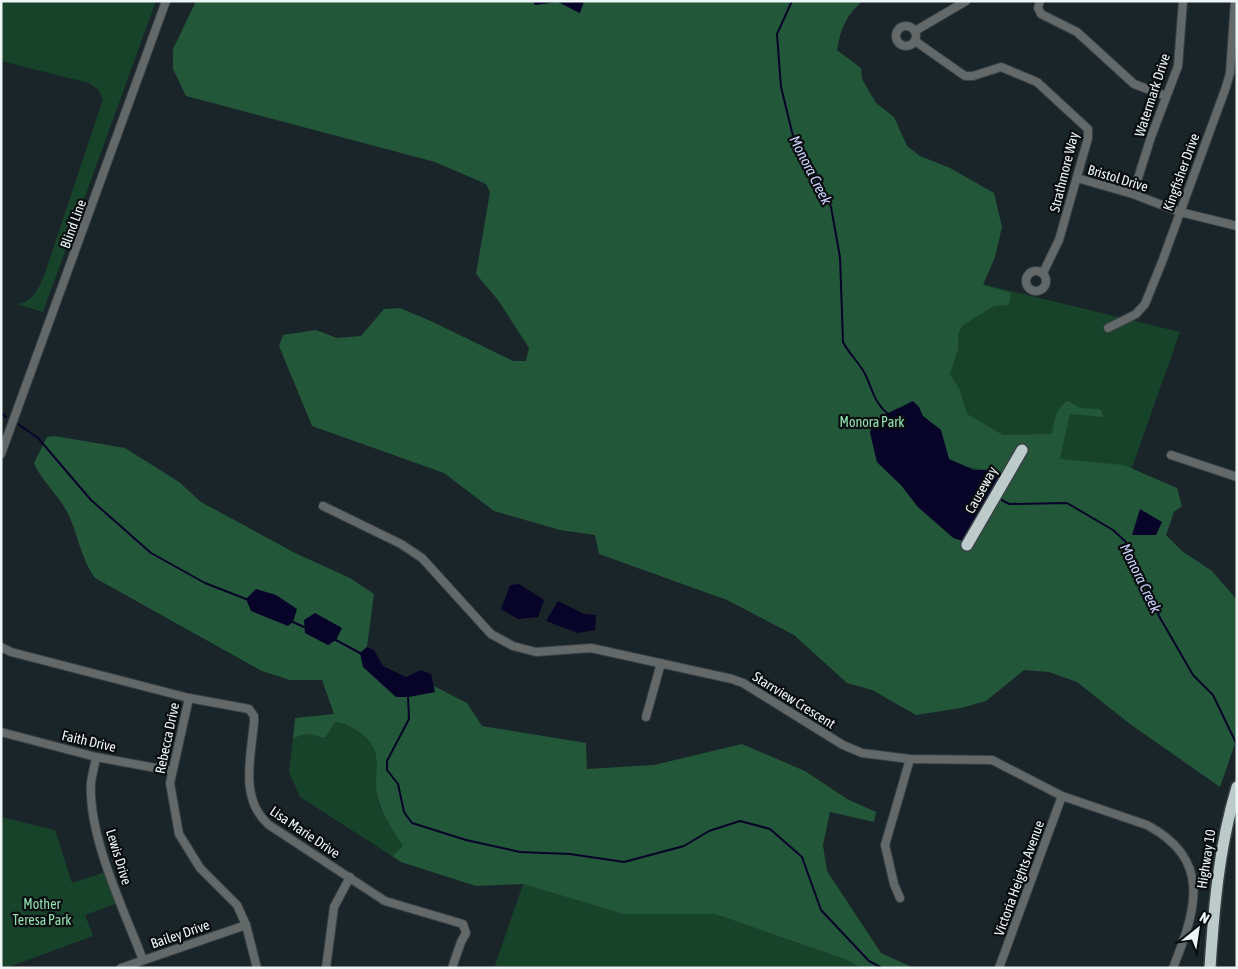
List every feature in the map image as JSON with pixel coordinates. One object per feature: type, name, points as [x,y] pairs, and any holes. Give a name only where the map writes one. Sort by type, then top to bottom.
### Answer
[{"type":"highway","name":"Causeway","points":[[967,545],[1022,450]]},
{"type":"highway","name":"Highway 10","points":[[1210,968],[1212,924],[1221,853],[1237,786]]},
{"type":"street","name":"Blind Line","points":[[1,454],[166,1]]},
{"type":"street","name":"Strathmore Way","points":[[966,1],[915,31],[909,26],[902,26],[898,30],[896,37],[898,43],[910,46],[915,41],[965,76],[972,76],[1003,67],[1042,86],[1088,128],[1089,134],[1059,240],[1043,273]]},
{"type":"street","points":[[1040,1],[1038,8],[1041,14],[1077,32],[1134,84],[1166,96]]},
{"type":"street","name":"Watermark Drive","points":[[1133,194],[1178,66],[1182,1]]},
{"type":"street","name":"Kingfisher Drive","points":[[1108,328],[1136,314],[1145,304],[1226,87],[1230,73],[1234,1]]},
{"type":"street","points":[[915,31],[915,41]]},
{"type":"street","name":"Bristol Drive","points":[[1077,178],[1133,194],[1180,212],[1237,226]]},
{"type":"street","points":[[1171,455],[1237,477]]},
{"type":"street","name":"Starrview Crescent","points":[[323,506],[402,544],[422,558],[491,634],[513,646],[536,652],[590,648],[661,662],[743,683],[854,750],[882,757],[992,760],[1062,796],[1147,825],[1165,835],[1184,856],[1193,874],[1195,886],[1192,912],[1174,968]]},
{"type":"street","name":"Lisa Marie Drive","points":[[1,647],[11,652],[189,698],[251,711],[254,716],[249,771],[253,806],[260,817],[269,825],[385,901],[462,924],[466,933],[460,942],[452,968]]},
{"type":"street","points":[[646,717],[661,662]]},
{"type":"street","name":"Rebecca Drive","points":[[189,698],[172,771],[171,795],[179,834],[200,868],[236,905],[246,924],[256,968]]},
{"type":"street","name":"Faith Drive","points":[[1,732],[96,757],[172,771]]},
{"type":"street","name":"Lewis Drive","points":[[96,757],[91,783],[99,836],[111,878],[143,960]]},
{"type":"street","points":[[900,898],[894,884],[885,845],[910,759]]},
{"type":"street","name":"Victoria Heights Avenue","points":[[999,968],[1062,796]]},
{"type":"street","points":[[326,968],[334,907],[350,877]]},
{"type":"street","name":"Bailey Drive","points":[[121,968],[246,924]]},
{"type":"green space","points":[[1,1],[156,1],[43,312],[17,304],[23,303],[32,297],[45,273],[103,99],[98,89],[89,83],[1,61]]},
{"type":"green space","name":"Monora Park","points":[[196,1],[533,1],[535,5],[558,1],[579,13],[584,1],[863,1],[845,22],[837,50],[861,68],[862,79],[876,103],[894,117],[907,146],[920,156],[950,168],[994,193],[1002,227],[995,257],[983,285],[1011,293],[1009,305],[994,306],[963,325],[958,334],[958,349],[950,374],[959,388],[967,414],[1003,435],[1052,434],[1058,411],[1064,403],[1068,401],[1080,408],[1100,409],[1104,417],[1070,414],[1060,459],[1124,465],[1177,488],[1182,506],[1174,512],[1166,535],[1182,551],[1212,571],[1237,600],[1237,738],[1220,787],[1130,724],[1077,682],[1049,672],[1024,670],[986,701],[961,708],[916,715],[872,690],[847,683],[794,635],[727,600],[599,554],[595,535],[560,530],[494,511],[444,473],[312,426],[279,346],[283,335],[316,330],[337,338],[361,336],[384,309],[400,308],[513,361],[526,361],[529,348],[498,300],[476,274],[490,192],[486,184],[435,162],[186,96],[173,69],[173,49]],"holes":[[[913,401],[919,407],[922,416],[941,430],[949,459],[968,467],[997,472],[1005,471],[966,542],[953,538],[918,507],[901,485],[877,462],[870,432],[887,413]]]},
{"type":"green space","points":[[762,231],[1180,332],[1073,634]]},
{"type":"green space","points":[[55,436],[125,448],[179,482],[201,502],[295,553],[350,578],[374,594],[367,647],[360,653],[396,697],[408,697],[435,692],[432,685],[467,703],[482,726],[586,743],[587,769],[654,765],[742,744],[805,771],[847,799],[876,812],[874,822],[830,812],[823,845],[827,871],[881,953],[914,968],[861,968],[847,960],[715,914],[623,914],[523,884],[476,886],[401,862],[392,856],[403,846],[385,817],[378,799],[376,789],[376,755],[368,739],[350,726],[335,722],[325,738],[307,734],[293,738],[295,718],[334,714],[322,680],[290,680],[262,671],[95,578],[86,562],[65,507],[37,470],[34,463],[47,437]]},
{"type":"green space","points":[[334,722],[356,729],[373,746],[378,760],[378,801],[387,822],[404,846],[392,856],[300,797],[289,772],[293,738],[307,734],[325,738]]},
{"type":"green space","name":"Mother Teresa Park","points":[[1,817],[55,830],[72,883],[106,872],[118,903],[85,915],[93,936],[6,968],[1,968]]},
{"type":"green space","points":[[523,884],[623,914],[715,914],[847,960],[861,968],[494,968]]},
{"type":"shaded area","points":[[533,1],[584,1],[580,13],[558,2],[535,5]]},
{"type":"shaded area","points":[[913,401],[919,407],[923,416],[941,430],[949,459],[974,470],[990,470],[999,473],[1006,471],[966,542],[954,538],[918,507],[901,485],[877,462],[870,432],[876,420]]},
{"type":"shaded area","points":[[1140,509],[1162,522],[1156,535],[1132,535]]},
{"type":"shaded area","points":[[519,584],[544,600],[538,617],[518,619],[501,609],[510,585]]},
{"type":"shaded area","points":[[256,589],[276,595],[297,609],[293,622],[288,626],[251,611],[246,599]]},
{"type":"shaded area","points":[[558,601],[584,614],[596,615],[595,630],[578,633],[546,621]]},
{"type":"shaded area","points":[[315,613],[342,628],[336,640],[328,645],[305,633],[304,620]]},
{"type":"shaded area","points":[[367,647],[374,650],[383,666],[406,677],[421,670],[431,674],[435,692],[408,697],[396,697],[363,667],[360,653]]},
{"type":"waterway","name":"Monora Creek","points":[[792,1],[777,34],[781,87],[793,136],[831,207],[840,257],[843,342],[863,370],[877,401],[888,414]]},
{"type":"waterway","points":[[1,413],[6,417]]},
{"type":"waterway","points":[[18,424],[38,438],[91,500],[151,553],[205,583],[246,599]]},
{"type":"waterway","name":"Monora Creek","points":[[998,498],[1009,504],[1067,503],[1113,530],[1126,542],[1159,616],[1193,675],[1213,695],[1237,745]]},
{"type":"waterway","points":[[293,622],[304,627]]},
{"type":"waterway","points":[[334,639],[360,653]]},
{"type":"waterway","points":[[408,697],[409,719],[387,761],[387,770],[398,784],[404,812],[412,823],[466,840],[520,852],[570,854],[624,862],[684,846],[709,831],[740,821],[770,829],[802,857],[821,910],[869,961],[882,968]]}]
